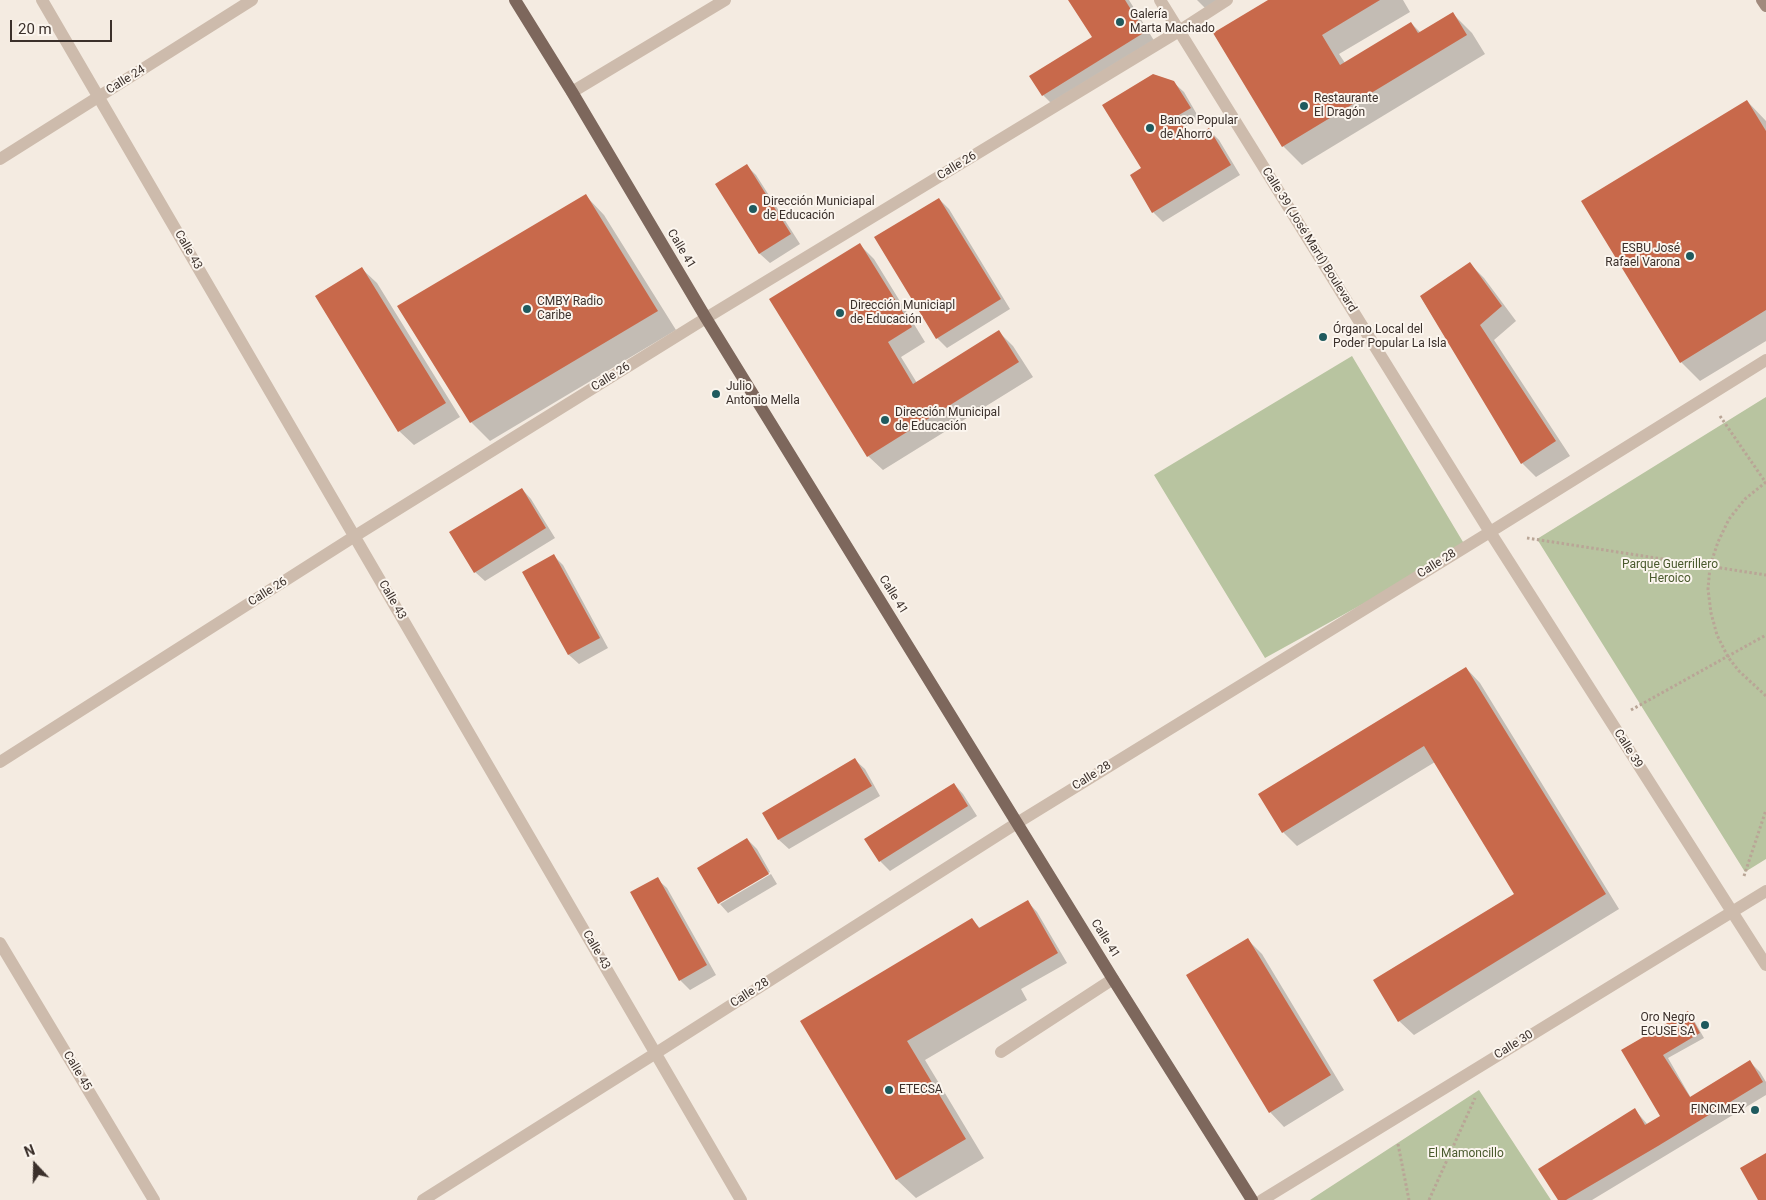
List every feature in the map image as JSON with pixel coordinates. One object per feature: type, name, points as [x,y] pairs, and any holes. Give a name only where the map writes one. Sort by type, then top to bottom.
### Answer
[{"type":"main road","name":"Calle 41","points":[[515,0],[706,318],[1113,979],[1252,1200]]},
{"type":"street","name":"Calle 43","points":[[42,0],[741,1200]]},
{"type":"street","name":"Calle 24","points":[[0,159],[252,0]]},
{"type":"street","points":[[572,92],[725,0]]},
{"type":"street","name":"Calle 39 (José Martí) Boulevard","points":[[1160,0],[1490,532]]},
{"type":"street","name":"Calle 26","points":[[0,762],[355,536],[706,318],[1228,0]]},
{"type":"street","points":[[1762,0],[1766,6]]},
{"type":"street","name":"Calle 28","points":[[423,1200],[1017,823],[1766,360]]},
{"type":"street","name":"Calle 39","points":[[1490,532],[1766,965]]},
{"type":"street","name":"Calle 30","points":[[1262,1200],[1766,891]]},
{"type":"street","name":"Calle 45","points":[[0,942],[154,1200]]},
{"type":"street","points":[[1001,1052],[1113,979]]},
{"type":"path","points":[[1706,397],[1766,482],[1746,499],[1729,519],[1718,542],[1710,566],[1708,590],[1711,613],[1717,635],[1728,657],[1739,671],[1766,696]]},
{"type":"path","points":[[1490,532],[1766,575]]},
{"type":"path","points":[[1611,722],[1766,635]]},
{"type":"path","points":[[1732,912],[1766,810]]},
{"type":"path","points":[[1429,1200],[1479,1090]]},
{"type":"path","points":[[1393,1120],[1408,1200]]},
{"type":"green space","points":[[1352,356],[1466,547],[1265,658],[1154,475]]},
{"type":"green space","name":"Parque Guerrillero Heroico","points":[[1766,397],[1766,859],[1745,872],[1537,539]]},
{"type":"green space","name":"El Mamoncillo","points":[[1479,1090],[1551,1200],[1310,1200]]},
{"type":"building","points":[[1068,0],[1125,0],[1145,32],[1042,96],[1029,76],[1092,37]]},
{"type":"building","name":"Restaurante El Dragón","points":[[1268,0],[1380,0],[1322,35],[1340,65],[1411,22],[1418,33],[1453,12],[1467,35],[1282,147],[1213,33]]},
{"type":"building","points":[[1153,74],[1174,81],[1191,108],[1177,116],[1191,139],[1209,128],[1231,165],[1152,213],[1130,175],[1141,168],[1102,105]]},
{"type":"building","name":"ESBU José Rafael Varona","points":[[1747,100],[1766,131],[1766,310],[1680,363],[1581,201]]},
{"type":"building","name":"Dirección Municiapal de Educación","points":[[747,164],[791,234],[759,254],[715,184]]},
{"type":"building","name":"CMBY Radio Caribe","points":[[586,194],[658,311],[470,423],[397,306]]},
{"type":"building","points":[[939,198],[1001,299],[936,339],[874,237]]},
{"type":"building","points":[[860,243],[912,327],[888,342],[913,384],[999,330],[1019,362],[867,457],[769,299]]},
{"type":"building","points":[[1470,262],[1502,306],[1480,325],[1556,441],[1521,464],[1420,296]]},
{"type":"building","points":[[362,267],[446,403],[398,432],[315,296]]},
{"type":"building","points":[[522,488],[546,528],[474,573],[449,532]]},
{"type":"building","points":[[554,554],[600,638],[568,655],[522,572]]},
{"type":"building","points":[[1466,667],[1606,894],[1398,1022],[1373,980],[1514,894],[1424,746],[1282,833],[1258,794]]},
{"type":"building","points":[[855,758],[872,786],[778,840],[762,813]]},
{"type":"building","points":[[954,783],[968,806],[879,862],[864,839]]},
{"type":"building","points":[[747,838],[769,874],[718,904],[697,868]]},
{"type":"building","points":[[658,877],[707,965],[679,981],[630,892]]},
{"type":"building","name":"ETECSA","points":[[1028,900],[1058,953],[907,1041],[966,1139],[896,1180],[800,1021],[972,918],[979,928]]},
{"type":"building","points":[[1248,938],[1331,1075],[1269,1113],[1186,975]]},
{"type":"building","points":[[1688,1011],[1700,1033],[1663,1055],[1690,1097],[1750,1060],[1763,1082],[1566,1200],[1558,1200],[1538,1169],[1635,1108],[1645,1125],[1660,1116],[1621,1050]]},
{"type":"building","points":[[1766,1153],[1766,1200],[1758,1200],[1740,1168]]},
{"type":"place","name":"Galería Marta Machado","points":[[1120,22]]},
{"type":"place","name":"Restaurante El Dragón","points":[[1304,106]]},
{"type":"place","name":"Banco Popular de Ahorro","points":[[1150,128]]},
{"type":"place","name":"Dirección Municiapal de Educación","points":[[753,209]]},
{"type":"place","name":"ESBU José Rafael Varona","points":[[1690,256]]},
{"type":"place","name":"CMBY Radio Caribe","points":[[527,309]]},
{"type":"place","name":"Dirección Municiapl de Educación","points":[[840,313]]},
{"type":"place","name":"Órgano Local del Poder Popular La Isla","points":[[1323,337]]},
{"type":"place","name":"Julio Antonio Mella","points":[[716,394]]},
{"type":"place","name":"Dirección Municipal de Educación","points":[[885,420]]},
{"type":"place","name":"Oro Negro ECUSE SA","points":[[1705,1025]]},
{"type":"place","name":"ETECSA","points":[[889,1090]]},
{"type":"place","name":"FINCIMEX","points":[[1755,1110]]}]
